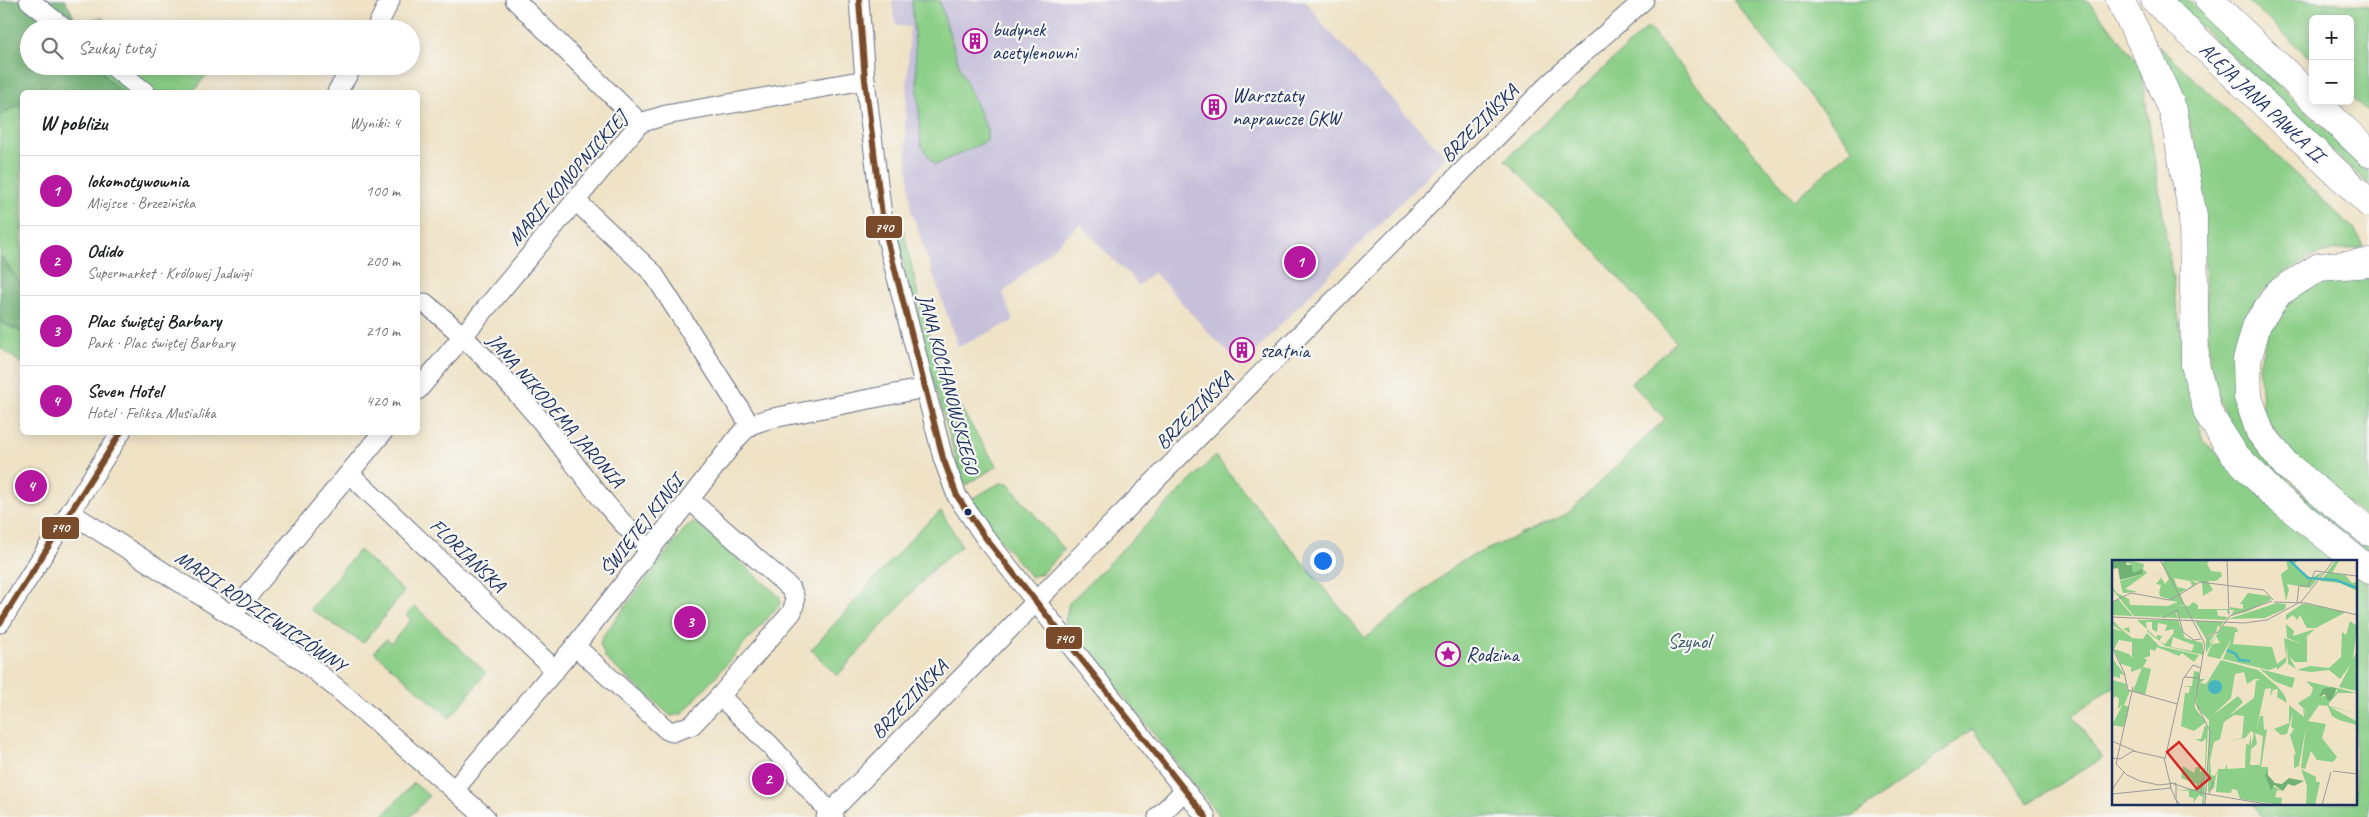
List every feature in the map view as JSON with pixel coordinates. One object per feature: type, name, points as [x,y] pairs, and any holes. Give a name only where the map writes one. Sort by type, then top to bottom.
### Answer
[{"type":"main road","points":[[2120,0],[2153,65],[2173,110],[2192,216],[2195,365],[2208,413],[2234,454],[2273,494],[2369,570]]},
{"type":"main road","name":"ALEJA JANA PAWŁA II","points":[[2154,0],[2369,203]]},
{"type":"main road","name":"ALEJA JANA PAWŁA II","points":[[2209,0],[2309,95]]},
{"type":"main road","name":"ALEJA JANA PAWŁA II","points":[[2319,105],[2369,153]]},
{"type":"main road","points":[[2369,263],[2319,267],[2278,293],[2257,324],[2247,360],[2248,397],[2260,432],[2285,464],[2369,532]]},
{"type":"street","points":[[29,0],[54,20]]},
{"type":"street","points":[[380,20],[390,0]]},
{"type":"street","points":[[515,0],[640,123]]},
{"type":"street","name":"JANA KOCHANOWSKIEGO","points":[[859,0],[865,80],[883,223],[942,458],[957,496],[984,536],[1206,817]]},
{"type":"street","name":"BRZEZIŃSKA","points":[[830,815],[1036,601],[1543,90],[1644,0]]},
{"type":"street","points":[[123,75],[142,90]]},
{"type":"street","points":[[338,90],[347,75]]},
{"type":"street","name":"MARII KONOPNICKIEJ","points":[[420,388],[640,123],[666,115],[865,80]]},
{"type":"street","points":[[576,201],[653,273],[750,425],[768,419],[925,388]]},
{"type":"street","name":"JANA NIKODEMA JARONIA","points":[[425,303],[463,336],[541,421],[602,498],[635,537],[650,550]]},
{"type":"street","name":"ŚWIĘTEJ KINGI","points":[[454,790],[575,646],[738,437],[750,425]]},
{"type":"street","points":[[0,623],[71,514],[119,435]]},
{"type":"street","points":[[232,615],[381,435]]},
{"type":"street","name":"FLORIAŃSKA","points":[[350,474],[555,670]]},
{"type":"street","points":[[575,646],[667,730],[672,732],[692,725],[720,696],[792,612],[796,602],[794,594],[789,587],[690,500]]},
{"type":"street","name":"MARII RODZIEWICZÓWNY","points":[[71,514],[300,659],[339,690],[485,817]]},
{"type":"street","points":[[720,696],[771,746],[830,815]]},
{"type":"street","points":[[1158,817],[1184,791]]},
{"type":"shaded area","points":[[892,0],[1305,0],[1325,27],[1446,157],[1272,333],[1243,367],[1209,333],[1154,272],[1138,286],[1132,277],[1115,262],[1080,224],[1003,293],[1013,321],[958,347],[911,210],[905,127],[910,27],[897,26],[894,19]]},
{"type":"green space","points":[[2,0],[65,0],[76,20],[20,20],[20,75],[105,75],[121,90],[20,90],[20,107],[17,106],[0,115],[0,4]]},
{"type":"green space","points":[[912,0],[939,0],[960,68],[987,130],[987,141],[935,165],[921,145]]},
{"type":"green space","name":"Szynol","points":[[1733,0],[2088,0],[2140,65],[2188,379],[2203,441],[2341,560],[2112,560],[2112,688],[2073,715],[2102,758],[2029,803],[1973,729],[1852,817],[1220,817],[1065,622],[1069,603],[1215,456],[1365,638],[1461,561],[1567,514],[1665,419],[1631,383],[1676,342],[1595,251],[1505,160],[1648,27],[1794,200],[1853,149]]},
{"type":"green space","points":[[2173,0],[2189,0],[2369,171],[2369,185]]},
{"type":"green space","points":[[2247,0],[2307,0],[2369,6],[2369,113],[2354,100],[2354,15],[2309,15],[2309,57]]},
{"type":"green space","points":[[101,17],[104,20],[90,20]]},
{"type":"green space","points":[[2158,45],[2354,229],[2363,246],[2361,248],[2336,250],[2313,256],[2280,275],[2261,294],[2248,313],[2234,397],[2237,412],[2249,438],[2304,495],[2369,547],[2369,557],[2308,509],[2269,473],[2236,432],[2218,396],[2209,351],[2200,168],[2187,114]]},
{"type":"green space","points":[[105,75],[206,75],[195,90],[121,90]]},
{"type":"green space","points":[[17,106],[20,107],[20,282],[0,255],[0,115]]},
{"type":"green space","points":[[902,224],[929,336],[942,371],[954,396],[997,466],[964,486],[929,366],[894,226]]},
{"type":"green space","points":[[0,255],[20,282],[20,331],[0,322]]},
{"type":"green space","points":[[2369,272],[2369,521],[2302,466],[2263,414],[2259,365],[2274,314],[2316,279]]},
{"type":"green space","points":[[0,322],[20,331],[20,362],[0,347]]},
{"type":"green space","points":[[1000,483],[1008,483],[1064,550],[1042,573],[1031,577],[979,514],[971,499]]},
{"type":"green space","points":[[941,511],[962,546],[935,567],[837,676],[811,650],[917,532]]},
{"type":"green space","points":[[692,523],[699,525],[779,596],[781,603],[682,714],[671,716],[606,659],[600,644],[602,637],[687,526]]},
{"type":"green space","points":[[359,550],[404,592],[363,643],[310,609]]},
{"type":"green space","points":[[2356,573],[2369,584],[2369,817],[2262,817],[2254,804],[2356,804]]},
{"type":"green space","points":[[415,606],[486,673],[450,718],[374,652],[386,639],[391,643],[411,620],[406,615]]},
{"type":"green space","points":[[414,783],[429,796],[410,817],[381,817]]},
{"type":"transit line","name":"740","points":[[859,0],[865,80],[883,223],[943,458],[957,496],[984,536],[1206,817]]},
{"type":"transit line","name":"740","points":[[0,623],[119,435]]},
{"type":"place","name":"budynek acetylenowni","points":[[975,41]]},
{"type":"place","name":"Warsztaty naprawcze GKW","points":[[1214,107]]},
{"type":"place","name":"lokomotywownia","points":[[1300,262]]},
{"type":"place","name":"szatnia","points":[[1242,350]]},
{"type":"place","name":"Seven Hotel","points":[[31,486]]},
{"type":"place","name":"Plac świętej Barbary","points":[[690,622]]},
{"type":"place","name":"Rodzina","points":[[1448,654]]},
{"type":"place","name":"Odido","points":[[768,779]]}]
